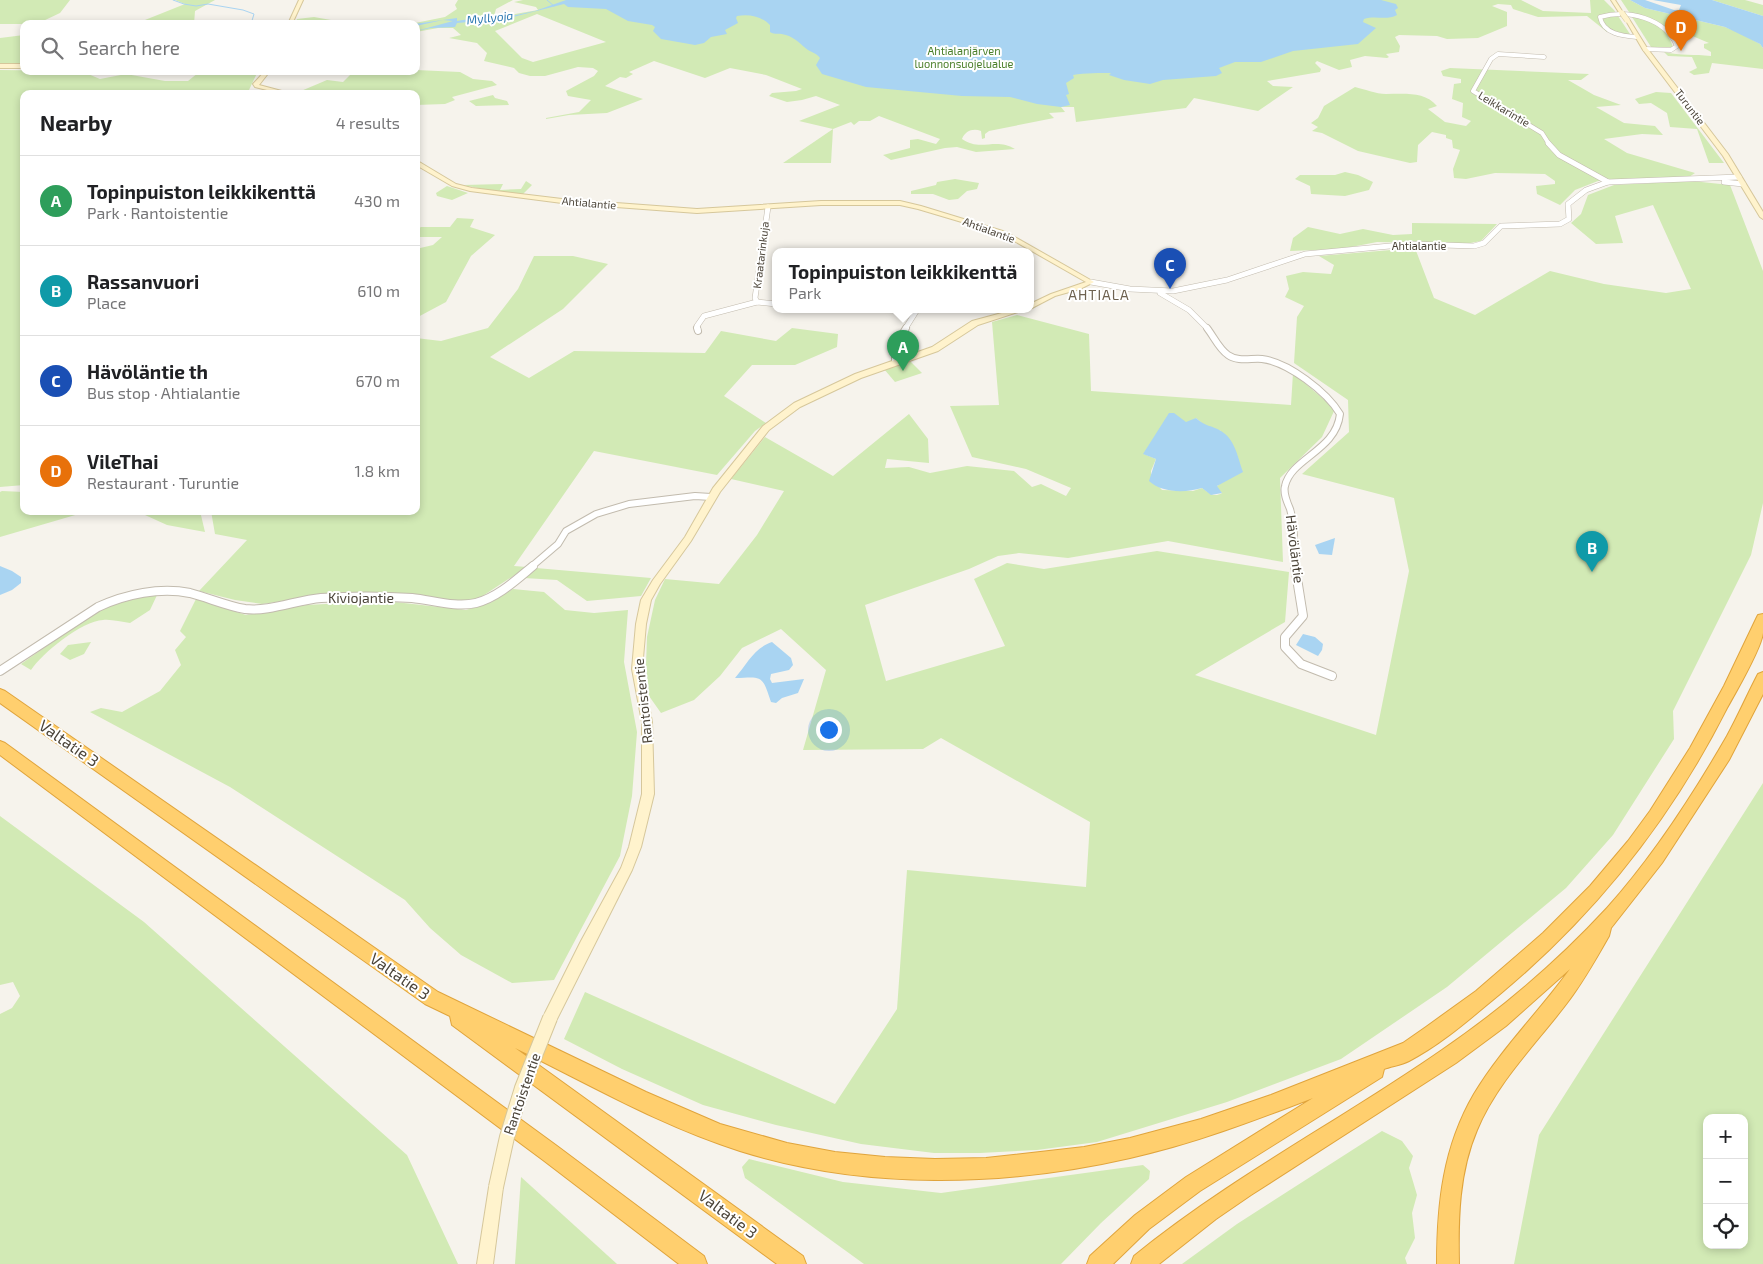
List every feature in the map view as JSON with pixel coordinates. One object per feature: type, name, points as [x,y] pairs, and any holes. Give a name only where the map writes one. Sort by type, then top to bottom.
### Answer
[{"type":"highway","points":[[1098,1264],[1142,1222],[1193,1184],[1273,1132],[1408,1050],[1456,1017],[1513,972],[1572,917],[1612,873],[1654,817],[1702,742],[1737,676],[1763,619]]},
{"type":"highway","points":[[1448,1264],[1447,1222],[1451,1187],[1460,1147],[1470,1121],[1503,1069],[1576,976],[1613,913],[1674,832],[1719,763],[1763,678]]},
{"type":"highway","name":"Valtatie 3","points":[[0,695],[431,998],[795,1264]]},
{"type":"highway","points":[[0,747],[696,1264]]},
{"type":"highway","points":[[1142,1264],[1184,1229],[1236,1193],[1426,1073],[1498,1020],[1535,990],[1613,913]]},
{"type":"highway","points":[[431,998],[672,1114],[741,1140],[810,1158],[935,1169],[1057,1162],[1132,1148],[1251,1112],[1408,1050]]},
{"type":"street","points":[[292,20],[301,0]]},
{"type":"street","name":"Turuntie","points":[[1613,0],[1645,49],[1726,155],[1763,217]]},
{"type":"street","points":[[1637,37],[1625,36],[1610,30],[1602,24],[1600,17],[1616,15],[1653,21],[1663,26],[1675,40],[1677,46],[1671,50],[1645,49]]},
{"type":"street","name":"Leikkarintie","points":[[1544,57],[1498,54],[1491,59],[1473,91],[1530,124],[1542,133],[1559,155],[1608,182]]},
{"type":"street","points":[[0,66],[20,66]]},
{"type":"street","points":[[264,75],[256,84],[257,86],[274,90]]},
{"type":"street","name":"Ahtialantie","points":[[420,164],[454,185],[472,190],[601,205],[697,211],[821,203],[883,202],[919,207],[1004,233],[1031,248]]},
{"type":"street","name":"Ahtialantie","points":[[1172,294],[1227,280],[1305,254],[1350,252],[1397,245],[1464,246],[1484,244],[1501,226],[1545,225],[1567,222],[1569,220],[1568,204],[1573,199],[1587,189],[1608,182],[1739,178]]},
{"type":"street","name":"Ahtialantie","points":[[1702,179],[1743,184]]},
{"type":"street","name":"Kraatarinkuja","points":[[757,302],[755,298],[768,207]]},
{"type":"street","name":"Ahtialantie","points":[[1034,250],[1091,282],[1130,289],[1156,291]]},
{"type":"street","points":[[1034,305],[1053,295],[1091,282]]},
{"type":"street","name":"Hävöläntie","points":[[1156,291],[1172,294],[1202,322],[1219,347],[1228,355],[1236,360],[1264,359],[1278,364],[1336,405],[1340,421],[1335,431],[1314,454],[1289,475],[1284,489],[1293,520],[1295,569],[1303,609],[1303,616],[1285,637],[1285,647],[1301,664],[1332,676]]},
{"type":"street","name":"Kraatarinkuja","points":[[698,331],[697,326],[704,316],[757,302],[772,304]]},
{"type":"street","points":[[895,362],[894,356],[900,334],[915,313]]},
{"type":"street","name":"Rantoistentie","points":[[485,1264],[496,1188],[507,1137],[522,1088],[550,1018],[626,870],[635,847],[648,794],[647,722],[637,669],[640,624],[646,600],[656,582],[688,539],[711,497],[742,456],[766,428],[780,416],[827,390],[895,362],[935,349],[975,323],[1010,313]]},
{"type":"street","name":"Kiviojantie","points":[[0,670],[105,604],[128,596],[161,590],[189,594],[248,608],[278,606],[319,598],[360,597],[412,598],[465,605],[476,603],[493,596],[516,580],[558,544],[566,531],[596,514],[629,504],[695,496],[711,497]]},
{"type":"green space","points":[[0,0],[70,0],[60,13],[45,20],[20,20],[20,24],[0,24]]},
{"type":"green space","points":[[175,0],[215,0],[195,11],[194,20],[145,20],[185,4]]},
{"type":"green space","name":"Ahtialanjärven luonnonsuojelualue","points":[[458,0],[513,0],[496,9],[494,16],[498,17],[538,10],[536,7],[514,2],[523,0],[1521,0],[1543,11],[1591,13],[1590,0],[1604,0],[1614,10],[1630,34],[1627,35],[1611,30],[1607,32],[1587,16],[1538,17],[1513,9],[1511,5],[1498,4],[1492,6],[1507,12],[1507,26],[1478,38],[1447,39],[1437,36],[1399,35],[1395,37],[1400,46],[1399,52],[1386,54],[1389,57],[1387,58],[1365,56],[1350,60],[1352,67],[1339,70],[1317,61],[1315,63],[1321,69],[1320,72],[1267,81],[1273,86],[1293,87],[1258,111],[1194,98],[1186,108],[1076,122],[1074,107],[1061,107],[1065,112],[1049,113],[1054,118],[989,131],[985,134],[985,138],[982,139],[981,131],[972,130],[967,132],[962,139],[969,143],[982,145],[1001,144],[1015,149],[976,152],[957,147],[945,148],[891,160],[883,155],[910,148],[910,140],[918,139],[936,144],[940,139],[879,116],[870,121],[859,121],[854,125],[851,122],[833,129],[799,121],[840,105],[816,96],[787,102],[769,96],[772,93],[802,89],[766,75],[730,68],[705,78],[654,61],[629,72],[633,74],[626,78],[620,77],[605,86],[643,99],[607,113],[569,115],[546,119],[579,112],[591,100],[568,96],[566,91],[594,76],[598,71],[593,68],[578,67],[545,76],[530,76],[519,73],[514,68],[484,61],[487,53],[477,43],[449,38],[461,35],[453,28],[420,31],[420,22],[445,17],[457,9],[455,5]],"holes":[[[537,14],[606,42],[533,62],[522,58],[495,31]]]},
{"type":"green space","points":[[1621,0],[1630,0],[1645,8],[1725,27],[1740,33],[1760,44],[1763,48],[1763,69],[1712,63],[1709,73],[1694,75],[1689,72],[1697,68],[1692,57],[1668,56],[1664,52],[1711,56],[1711,52],[1704,48],[1704,44],[1709,43],[1690,35],[1678,34],[1680,38],[1676,38],[1666,28],[1656,22],[1631,15]]},
{"type":"green space","points":[[1712,0],[1745,0],[1763,5],[1763,16]]},
{"type":"green space","points":[[314,17],[331,20],[297,20]]},
{"type":"green space","points":[[1632,17],[1646,20],[1657,26],[1666,34],[1673,47],[1651,47]]},
{"type":"green space","points":[[20,36],[20,64],[0,65],[0,38]]},
{"type":"green space","points":[[1450,68],[1589,74],[1581,80],[1568,80],[1594,95],[1621,105],[1596,107],[1624,123],[1655,126],[1663,135],[1642,134],[1604,139],[1627,153],[1695,173],[1689,177],[1598,181],[1575,190],[1560,205],[1537,194],[1536,186],[1555,184],[1555,181],[1545,174],[1495,173],[1466,179],[1454,178],[1453,169],[1460,150],[1453,148],[1452,140],[1446,138],[1446,135],[1432,132],[1418,145],[1417,162],[1410,163],[1358,151],[1322,133],[1312,131],[1318,127],[1311,123],[1318,118],[1324,106],[1355,87],[1378,93],[1413,94],[1426,98],[1437,106],[1428,109],[1445,122],[1466,126],[1471,121],[1462,117],[1463,103],[1452,99],[1454,84],[1461,83],[1461,79],[1443,76],[1441,71]]},
{"type":"green space","points":[[0,70],[20,70],[20,75],[90,75],[100,79],[132,75],[165,81],[188,81],[196,75],[256,75],[249,90],[20,90],[20,485],[0,487]]},
{"type":"green space","points":[[420,70],[460,72],[473,79],[492,81],[497,85],[452,97],[455,100],[445,104],[420,105],[420,90],[303,90],[327,80],[343,82],[350,75],[420,75]]},
{"type":"green space","points":[[1656,92],[1671,93],[1724,163],[1709,163],[1697,129],[1670,127],[1667,113],[1651,103],[1639,104],[1635,99]]},
{"type":"green space","points":[[493,95],[495,98],[507,101],[509,105],[476,106],[469,101]]},
{"type":"green space","points":[[833,129],[831,163],[783,163]]},
{"type":"green space","points":[[1345,172],[1358,175],[1373,182],[1369,190],[1345,196],[1311,194],[1310,186],[1295,179],[1300,175],[1335,175]]},
{"type":"green space","points":[[955,179],[979,183],[977,189],[967,191],[958,199],[949,200],[933,194],[911,194],[911,191],[936,185],[937,182]]},
{"type":"green space","points":[[526,181],[532,185],[523,194],[498,192],[463,185],[503,184],[500,190],[521,189]]},
{"type":"green space","points":[[1692,181],[1730,185],[1763,271],[1763,503],[1751,555],[1673,711],[1674,739],[1613,835],[1566,888],[1447,987],[1341,1059],[1227,1102],[1097,1142],[1037,1150],[934,1153],[861,1144],[776,1125],[703,1105],[622,1069],[564,1039],[585,992],[835,1104],[897,1009],[907,870],[1086,887],[1090,822],[941,738],[923,749],[803,750],[826,670],[781,629],[742,648],[720,676],[694,700],[661,713],[649,696],[646,665],[647,637],[655,600],[665,579],[719,584],[757,535],[784,491],[731,479],[765,437],[833,476],[909,414],[928,439],[929,463],[887,459],[885,468],[909,467],[930,473],[967,466],[1014,471],[1032,487],[1041,484],[1066,496],[1071,488],[1026,469],[972,457],[950,406],[999,405],[992,322],[1017,315],[1089,334],[1091,391],[1291,405],[1293,373],[1335,409],[1322,437],[1280,478],[1283,562],[1168,541],[1068,558],[1019,553],[998,556],[969,569],[865,605],[886,681],[1005,646],[974,579],[1007,563],[1044,569],[1157,551],[1289,572],[1285,622],[1195,675],[1376,735],[1409,571],[1394,498],[1302,474],[1349,432],[1348,400],[1294,363],[1297,317],[1304,306],[1285,297],[1289,289],[1286,276],[1303,272],[1331,274],[1334,265],[1319,256],[1415,248],[1434,298],[1475,315],[1550,271],[1604,284],[1666,293],[1691,289],[1653,205],[1615,216],[1623,243],[1596,244],[1571,223],[1581,214],[1588,195],[1614,185]],"holes":[[[1196,418],[1204,425],[1221,431],[1221,483],[1216,487],[1222,493],[1214,495],[1202,488],[1193,491],[1162,490],[1151,478],[1151,471],[1156,459],[1144,454]]]},
{"type":"green space","points":[[447,186],[468,193],[452,200],[437,196],[436,193]]},
{"type":"green space","points":[[457,218],[474,219],[470,227],[495,235],[471,256],[446,302],[420,316],[420,248],[433,245],[442,237],[420,237],[420,228],[450,227]]},
{"type":"green space","points":[[1412,223],[1497,224],[1481,241],[1465,244],[1377,242],[1341,249],[1290,251],[1293,238],[1308,227],[1340,234],[1363,229],[1393,235],[1412,234]]},
{"type":"green space","points":[[534,256],[573,256],[608,264],[563,309],[490,357],[529,378],[574,351],[705,353],[721,331],[776,341],[792,328],[838,334],[837,347],[795,365],[752,365],[724,396],[766,423],[755,431],[717,475],[594,451],[514,566],[527,567],[478,599],[461,601],[299,599],[262,604],[235,600],[199,591],[247,540],[215,534],[212,515],[420,515],[420,338],[441,341],[488,328],[518,289]]},
{"type":"green space","points":[[910,361],[922,373],[895,382],[884,369]]},
{"type":"green space","points":[[0,492],[20,492],[20,515],[75,515],[0,537]]},
{"type":"green space","points":[[145,515],[201,515],[205,532],[167,525]]},
{"type":"green space","points":[[536,568],[651,578],[641,596],[587,601],[557,580],[524,578]]},
{"type":"green space","points":[[513,589],[544,592],[565,610],[594,613],[628,610],[624,662],[637,732],[632,796],[620,856],[554,980],[512,983],[461,955],[430,928],[405,900],[230,787],[90,712],[101,708],[122,712],[160,691],[181,665],[175,650],[186,637],[180,631],[196,599],[246,615],[306,605],[386,601],[466,610],[492,602]]},
{"type":"green space","points":[[158,593],[150,610],[130,623],[109,620],[94,622],[63,639],[44,655],[31,670],[21,664],[85,619],[111,605]]},
{"type":"green space","points":[[91,642],[84,654],[70,660],[60,654],[68,645]]},
{"type":"green space","points":[[1763,783],[1763,1264],[1514,1264],[1539,1135]]},
{"type":"green space","points":[[0,816],[144,922],[407,1155],[458,1264],[0,1264],[0,1014],[12,1008],[20,996],[13,982],[0,985]]},
{"type":"green space","points":[[1382,1131],[1402,1141],[1413,1156],[1409,1168],[1417,1195],[1412,1213],[1415,1238],[1405,1258],[1407,1264],[1182,1264],[1237,1224]]},
{"type":"green space","points":[[749,1159],[843,1182],[941,1193],[1143,1165],[1150,1171],[1149,1179],[1101,1223],[1061,1264],[864,1264],[745,1178],[742,1167]]},
{"type":"green space","points":[[521,1177],[617,1264],[515,1264]]},
{"type":"water","name":"Ahtialanjärven luonnonsuojelualue","points":[[566,0],[1381,0],[1396,4],[1398,8],[1395,10],[1397,15],[1393,17],[1364,19],[1363,22],[1376,28],[1358,44],[1293,51],[1261,62],[1235,62],[1219,68],[1222,73],[1216,76],[1163,80],[1150,84],[1124,80],[1109,75],[1111,73],[1073,75],[1074,78],[1066,83],[1069,94],[1066,95],[1070,105],[1061,107],[1037,104],[1010,97],[962,96],[866,87],[822,74],[816,65],[820,58],[817,55],[790,36],[770,32],[770,25],[759,18],[746,15],[737,16],[738,23],[725,30],[727,34],[711,37],[704,43],[695,45],[661,39],[653,31],[655,27],[652,25],[628,21],[606,9],[568,7],[564,4],[505,19],[457,23],[455,27],[420,30],[453,21],[443,20],[420,25],[420,23],[457,18],[457,21],[507,17],[535,11]]},
{"type":"water","points":[[1630,0],[1645,0],[1679,10],[1681,5],[1653,0],[1712,0],[1763,16],[1763,48],[1760,44],[1725,27],[1645,8]]},
{"type":"water","points":[[1169,413],[1174,413],[1186,422],[1196,418],[1226,434],[1230,439],[1243,472],[1217,486],[1222,493],[1211,495],[1202,488],[1188,491],[1167,490],[1149,481],[1156,459],[1143,454]]},
{"type":"water","points":[[1335,538],[1332,555],[1319,554],[1315,545]]},
{"type":"water","points":[[0,566],[21,577],[21,583],[12,590],[0,595]]},
{"type":"water","points":[[1303,634],[1315,637],[1323,644],[1318,656],[1296,645]]},
{"type":"water","points":[[772,642],[791,658],[793,665],[789,670],[771,674],[770,679],[772,683],[804,679],[798,693],[782,698],[776,703],[771,702],[760,679],[751,677],[735,678],[760,648]]},
{"type":"waterway","points":[[173,0],[196,6],[208,4],[243,10],[254,14],[252,20]]},
{"type":"waterway","name":"Myllyoja","points":[[547,0],[554,6]]},
{"type":"place","name":"VileThai","points":[[1681,51]]},
{"type":"place","name":"Hävöläntie th","points":[[1170,289]]},
{"type":"place","name":"Topinpuiston leikkikenttä","points":[[903,371]]},
{"type":"place","name":"Rassanvuori","points":[[1592,572]]},
{"type":"district","name":"AHTIALA","points":[[1099,295]]}]
